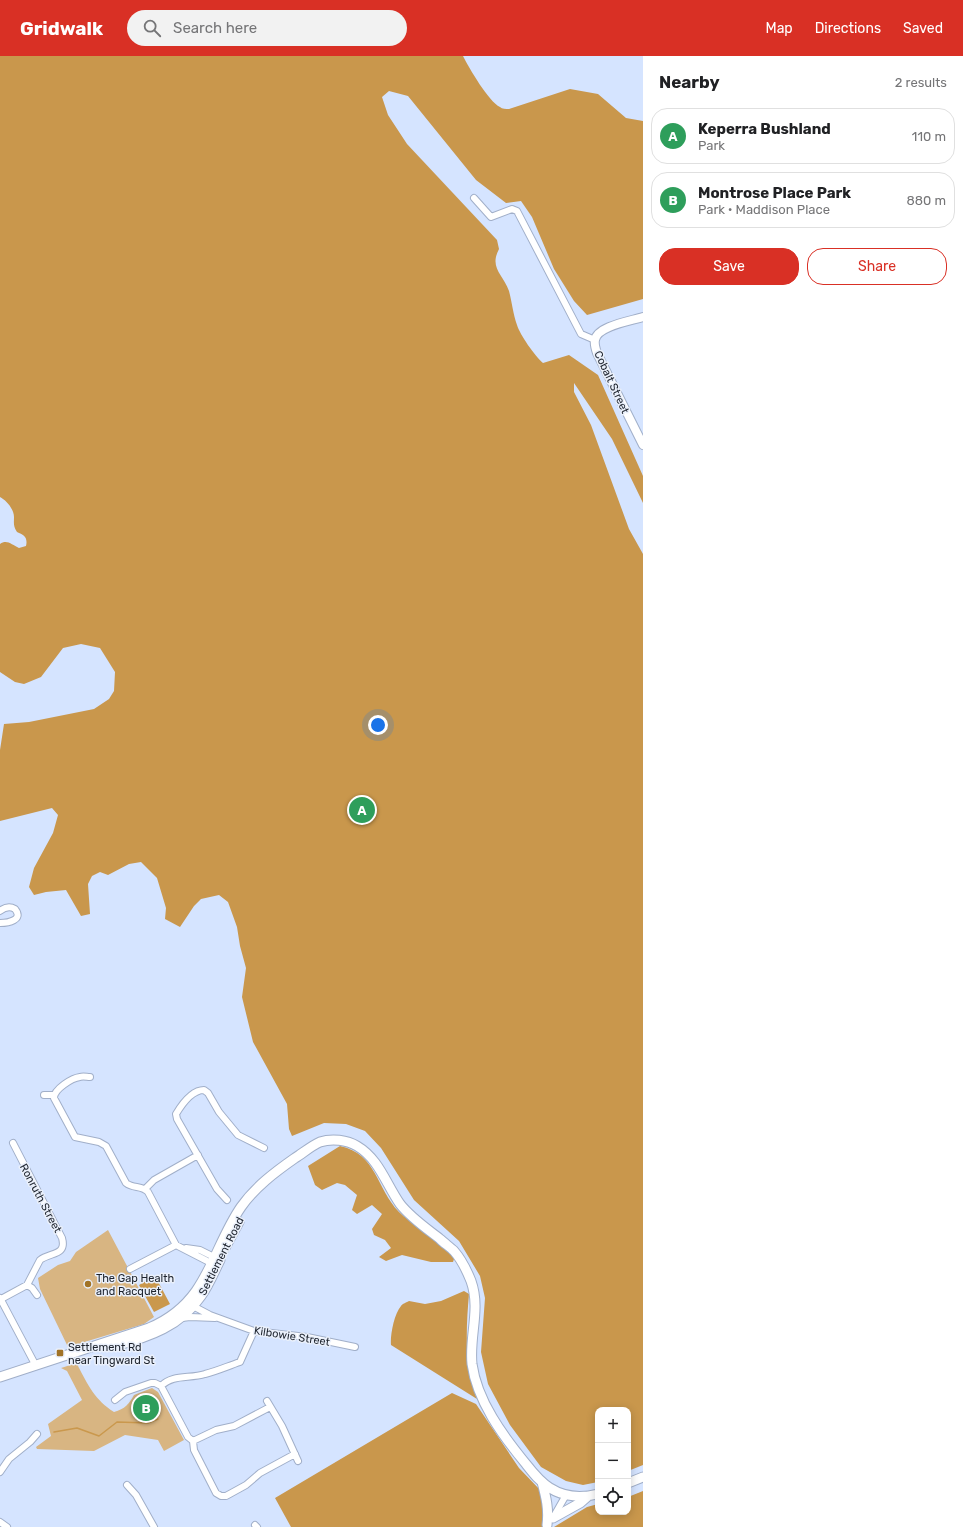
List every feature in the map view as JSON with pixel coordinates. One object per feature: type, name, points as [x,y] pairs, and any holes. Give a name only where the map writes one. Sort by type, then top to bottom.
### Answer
[{"type":"main road","name":"Settlement Road","points":[[39,1365],[72,1359],[150,1336],[165,1329],[181,1318],[205,1282],[215,1261],[259,1187],[271,1175],[310,1147],[321,1142],[334,1140],[348,1142],[357,1145],[366,1152],[375,1162],[401,1205],[414,1219],[454,1250],[463,1264],[471,1281],[475,1296],[476,1313],[472,1366],[482,1396],[495,1420],[517,1453],[542,1482],[557,1491],[566,1495],[581,1497],[595,1495]]},
{"type":"main road","name":"Settlement Road","points":[[0,1377],[149,1328],[190,1304]]},
{"type":"main road","points":[[631,1482],[643,1477]]},
{"type":"main road","points":[[542,1482],[547,1502],[548,1523]]},
{"type":"main road","points":[[548,1523],[588,1496]]},
{"type":"street","points":[[474,198],[491,217],[512,209],[517,211],[581,334],[595,340],[599,332],[606,328],[643,318]]},
{"type":"street","name":"Cobalt Street","points":[[595,340],[597,353],[643,445]]},
{"type":"street","points":[[0,911],[7,907],[12,907],[18,912],[17,918],[10,923],[0,923]]},
{"type":"street","points":[[90,1077],[80,1077],[72,1080],[59,1087],[54,1095],[60,1111],[75,1137],[104,1144],[126,1183],[129,1186],[145,1189],[148,1192],[178,1246],[215,1261]]},
{"type":"street","points":[[227,1200],[217,1189],[177,1119],[176,1114],[189,1098],[199,1090],[206,1091],[219,1112],[238,1135],[264,1148]]},
{"type":"street","points":[[44,1095],[54,1095]]},
{"type":"street","name":"Ronruth Street","points":[[13,1143],[62,1238],[63,1244],[60,1252],[40,1260],[27,1285]]},
{"type":"street","points":[[145,1189],[154,1180],[198,1155]]},
{"type":"street","points":[[130,1269],[178,1246]]},
{"type":"street","points":[[37,1295],[32,1288],[27,1285],[0,1299],[39,1365]]},
{"type":"street","name":"Kilbowie Street","points":[[190,1304],[220,1318],[254,1331],[307,1337],[356,1347]]},
{"type":"street","points":[[181,1318],[220,1318]]},
{"type":"street","points":[[161,1386],[167,1380],[172,1378],[204,1375],[240,1362],[254,1331]]},
{"type":"street","points":[[115,1400],[125,1392],[151,1383],[161,1386],[188,1437],[193,1441],[194,1450],[216,1493],[221,1496],[226,1496],[241,1488],[260,1473],[295,1454]]},
{"type":"street","points":[[267,1401],[298,1461]]},
{"type":"street","points":[[193,1441],[216,1430],[234,1426],[270,1407]]},
{"type":"street","points":[[0,1472],[9,1459],[37,1434]]},
{"type":"street","points":[[127,1485],[136,1495],[154,1527]]},
{"type":"street","points":[[548,1523],[558,1512],[566,1495]]},
{"type":"street","points":[[0,1522],[7,1527]]},
{"type":"shaded area","points":[[0,56],[463,56],[474,76],[490,99],[504,109],[509,109],[570,89],[598,94],[626,118],[643,121],[643,299],[587,315],[574,301],[554,269],[532,217],[521,201],[506,203],[476,180],[408,96],[389,91],[382,97],[388,115],[407,144],[497,240],[499,249],[496,256],[496,266],[509,291],[514,317],[521,334],[528,345],[543,363],[569,355],[598,375],[643,476],[643,503],[612,439],[574,383],[574,392],[591,425],[629,529],[643,554],[643,1465],[631,1470],[631,1407],[595,1407],[595,1483],[583,1485],[566,1481],[541,1467],[510,1425],[488,1384],[481,1352],[485,1298],[480,1276],[459,1241],[414,1200],[381,1148],[365,1131],[346,1124],[324,1123],[292,1136],[289,1129],[287,1104],[253,1042],[242,997],[246,968],[237,927],[228,902],[219,895],[201,899],[194,906],[180,927],[165,919],[166,908],[157,878],[141,862],[129,864],[108,875],[100,872],[92,876],[88,884],[90,914],[81,916],[66,890],[34,895],[29,887],[34,868],[53,833],[58,815],[52,808],[0,821],[0,750],[4,724],[29,722],[94,709],[109,699],[114,691],[115,672],[100,648],[81,644],[63,648],[41,677],[24,684],[15,682],[0,672],[0,544],[7,542],[19,548],[26,546],[26,540],[25,537],[17,532],[15,528],[14,514],[11,508],[5,500],[0,497]]},
{"type":"shaded area","points":[[340,1146],[352,1150],[362,1156],[375,1173],[391,1203],[406,1218],[455,1256],[453,1262],[431,1262],[402,1255],[386,1261],[379,1257],[391,1248],[385,1240],[374,1235],[372,1229],[382,1214],[372,1205],[357,1214],[352,1210],[357,1195],[345,1185],[337,1183],[322,1190],[315,1185],[308,1166]]},
{"type":"shaded area","name":"The Gap Health and Racquet","points":[[108,1230],[154,1317],[144,1324],[68,1347],[40,1289],[38,1278],[58,1265],[70,1261],[76,1252]]},
{"type":"shaded area","points":[[155,1276],[170,1304],[154,1312],[139,1285]]},
{"type":"shaded area","points":[[464,1291],[469,1294],[467,1320],[468,1361],[477,1399],[391,1345],[394,1319],[402,1305],[409,1301],[425,1304],[441,1301]]},
{"type":"shaded area","points":[[80,1362],[78,1366],[93,1392],[107,1407],[114,1412],[126,1406],[134,1395],[152,1388],[158,1392],[184,1440],[164,1451],[158,1440],[125,1435],[94,1451],[37,1449],[36,1447],[51,1436],[48,1424],[82,1400],[67,1371],[61,1368]]},
{"type":"shaded area","points":[[452,1393],[476,1404],[519,1468],[543,1493],[550,1527],[291,1527],[275,1498]]},
{"type":"shaded area","points":[[643,1491],[643,1527],[554,1527],[587,1507],[595,1505],[595,1515],[631,1515],[631,1496]]},
{"type":"waterway","points":[[54,1432],[77,1428],[99,1436],[117,1422],[148,1423],[158,1419]]},
{"type":"place","name":"Keperra Bushland","points":[[362,810]]},
{"type":"place","name":"The Gap Health and Racquet","points":[[88,1284]]},
{"type":"place","name":"Settlement Rd near Tingward St","points":[[60,1353]]},
{"type":"place","name":"Montrose Place Park","points":[[146,1408]]}]
